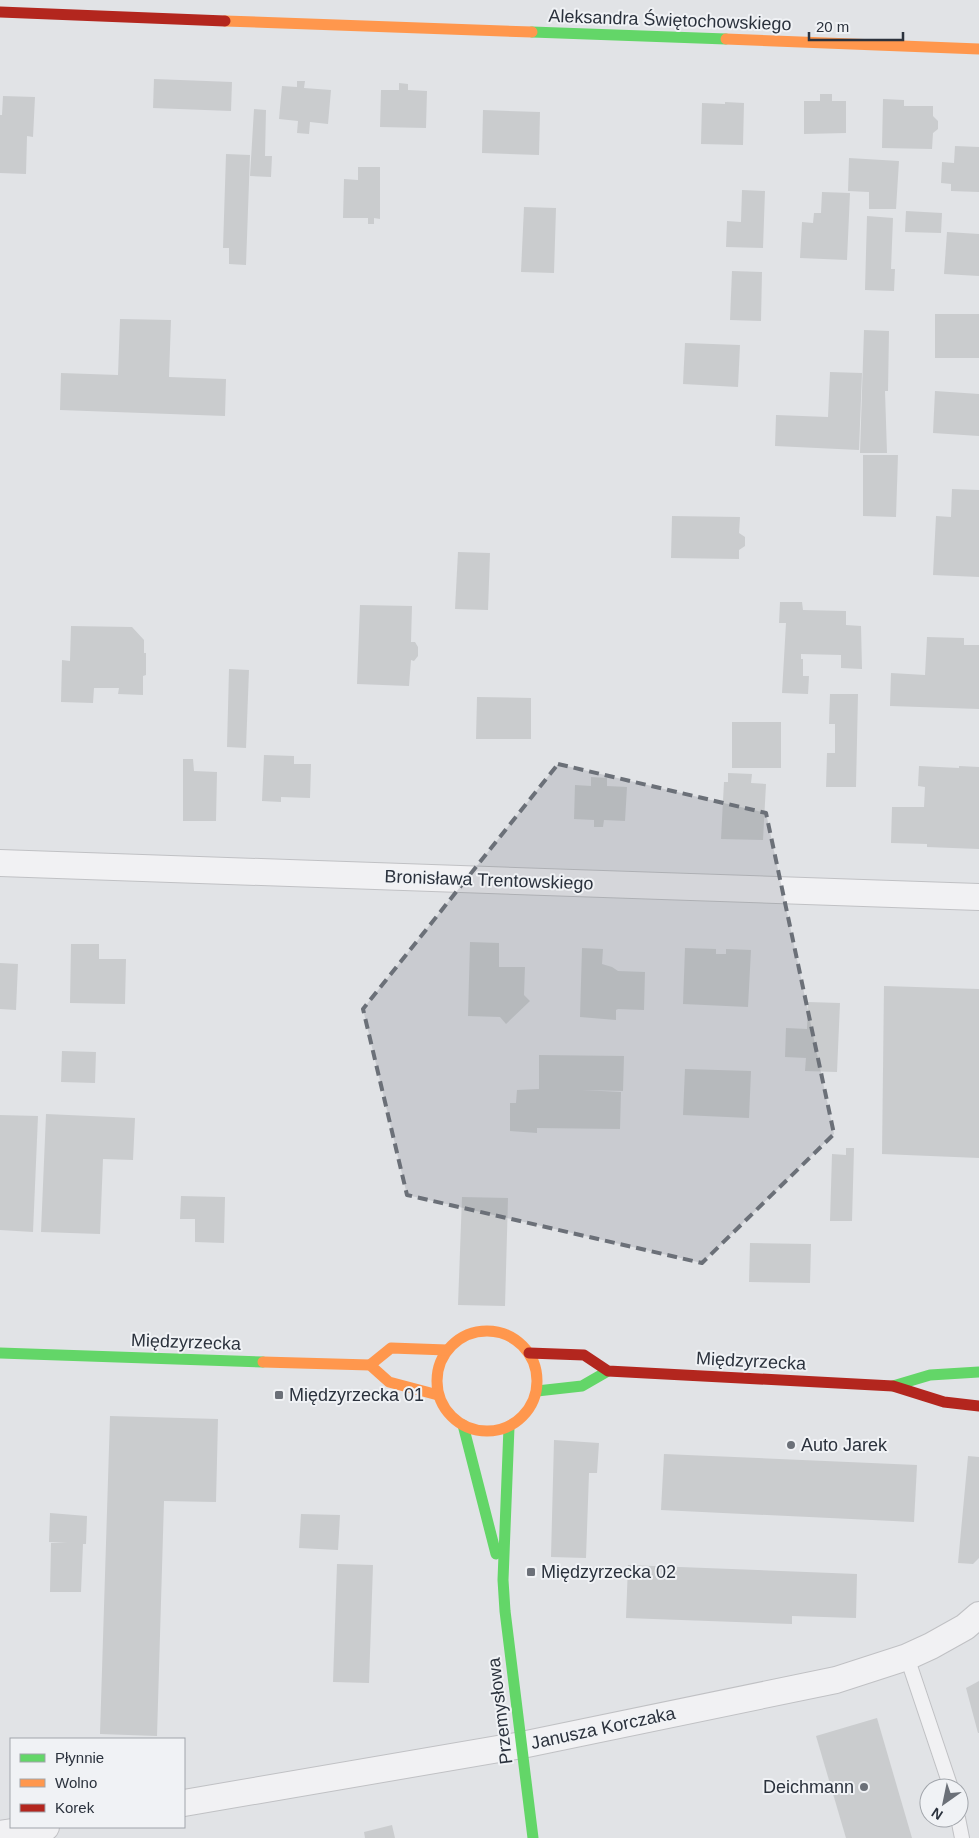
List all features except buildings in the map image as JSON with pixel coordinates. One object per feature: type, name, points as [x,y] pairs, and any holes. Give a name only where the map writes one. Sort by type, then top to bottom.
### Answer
[{"type":"street","name":"Aleksandra Świętochowskiego","points":[[0,12],[979,50]]},
{"type":"street","name":"Bronisława Trentowskiego","points":[[0,863],[979,897]]},
{"type":"street","points":[[482,1331],[496,1331],[514,1339],[529,1353],[535,1365],[538,1378],[537,1391],[528,1412],[519,1421],[509,1427],[498,1430],[486,1432],[474,1430],[452,1417],[444,1407],[438,1395],[437,1379],[440,1364],[447,1350],[457,1340],[469,1334],[482,1331]]},
{"type":"street","points":[[438,1395],[389,1382],[370,1365],[391,1348],[447,1350]]},
{"type":"street","name":"Międzyrzecka","points":[[0,1353],[370,1365]]},
{"type":"street","points":[[529,1353],[584,1355],[608,1371],[582,1386],[537,1391]]},
{"type":"street","name":"Międzyrzecka","points":[[608,1371],[893,1386],[944,1402],[979,1406]]},
{"type":"street","name":"Międzyrzecka","points":[[893,1386],[930,1375],[979,1372]]},
{"type":"street","name":"Przemysłowa","points":[[463,1425],[503,1580]]},
{"type":"street","name":"Przemysłowa","points":[[509,1427],[503,1580],[505,1611],[533,1838]]},
{"type":"street","name":"Janusza Korczaka","points":[[185,1803],[522,1745],[836,1680],[907,1657],[956,1632],[979,1615]]},
{"type":"street","points":[[0,1834],[39,1828]]},
{"type":"lane","points":[[907,1657],[948,1778]]},
{"type":"highlighted area","points":[[558,764],[766,813],[834,1134],[702,1263],[407,1195],[363,1009]]},
{"type":"traffic: fast","points":[[532,32],[726,39]]},
{"type":"traffic: fast","points":[[0,1353],[263,1362]]},
{"type":"traffic: fast","points":[[537,1391],[582,1386],[608,1371]]},
{"type":"traffic: fast","points":[[893,1386],[930,1375],[979,1372]]},
{"type":"traffic: fast","points":[[463,1425],[496,1554]]},
{"type":"traffic: fast","points":[[509,1427],[503,1580],[505,1611],[533,1838]]},
{"type":"traffic: slow","points":[[225,21],[532,32]]},
{"type":"traffic: slow","points":[[726,39],[979,49]]},
{"type":"traffic: slow","points":[[487,1331],[506,1334],[523,1345],[534,1362],[537,1381],[534,1400],[523,1417],[506,1428],[487,1431],[468,1428],[451,1417],[440,1400],[437,1381],[440,1362],[451,1345],[468,1334],[487,1331]]},
{"type":"traffic: slow","points":[[370,1365],[391,1348],[447,1350]]},
{"type":"traffic: slow","points":[[263,1362],[370,1365],[389,1382],[438,1395]]},
{"type":"traffic: jam","points":[[0,12],[225,21]]},
{"type":"traffic: jam","points":[[529,1353],[584,1355],[608,1371],[893,1386],[944,1402],[979,1406]]},
{"type":"place","name":"Międzyrzecka 01","points":[[279,1395]]},
{"type":"place","name":"Auto Jarek","points":[[791,1445]]},
{"type":"place","name":"Międzyrzecka 02","points":[[531,1572]]},
{"type":"place","name":"Deichmann","points":[[864,1787]]}]
